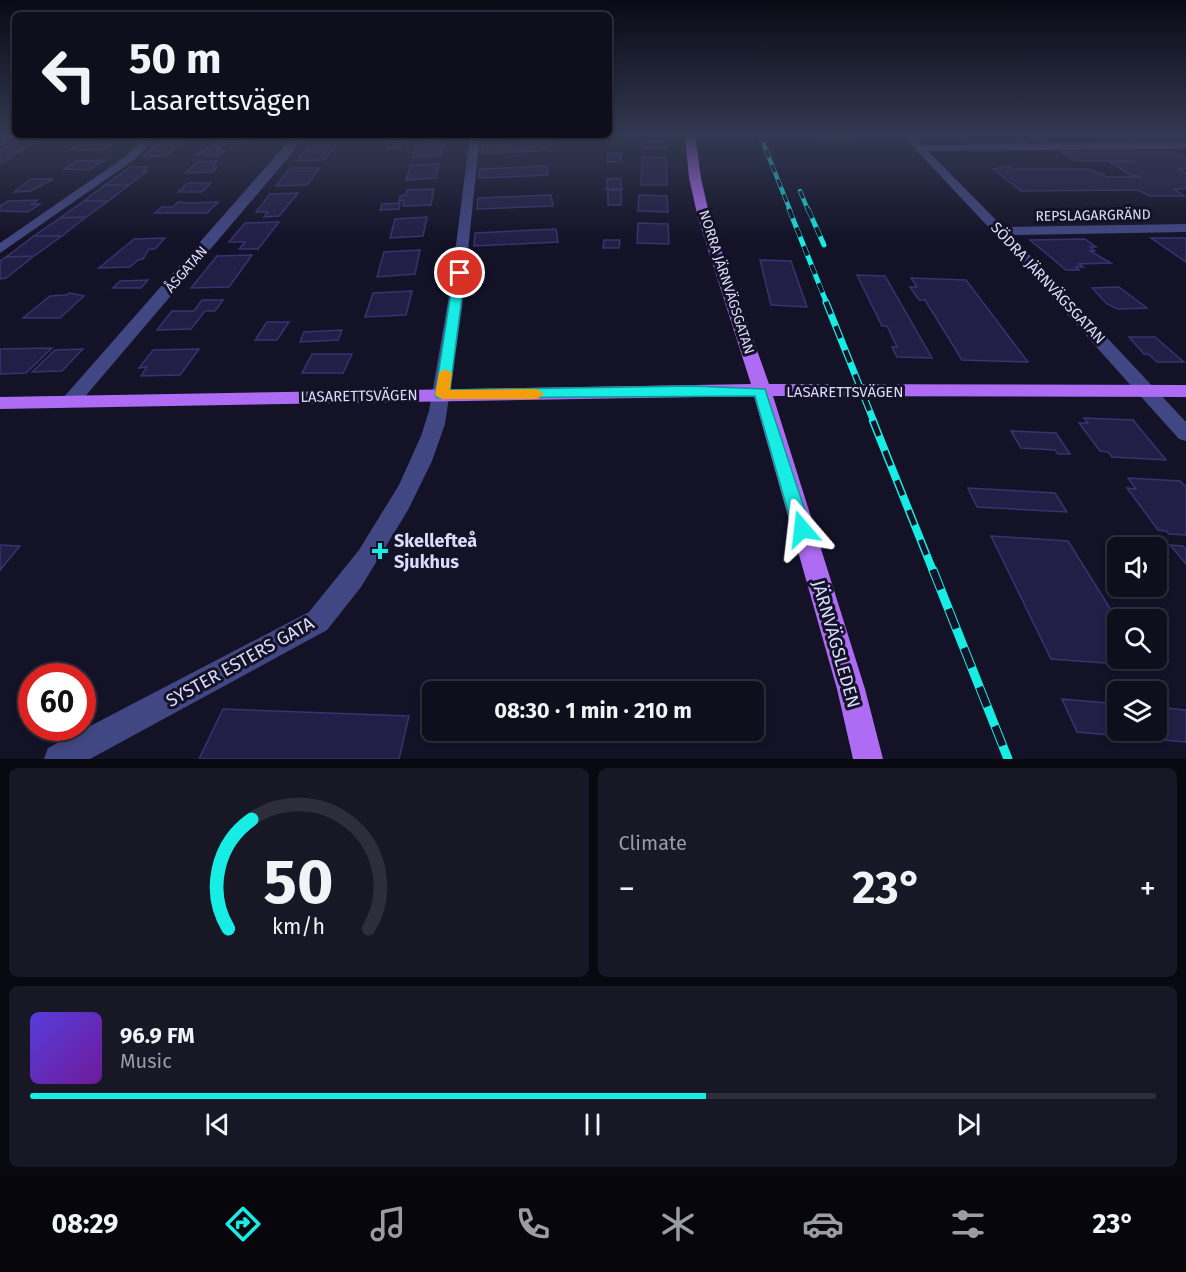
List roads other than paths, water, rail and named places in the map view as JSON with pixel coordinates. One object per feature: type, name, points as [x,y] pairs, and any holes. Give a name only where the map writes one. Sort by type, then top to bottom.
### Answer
[{"type":"main road","name":"NORRA JÄRNVÄGSGATAN","points":[[694,170],[704,218],[753,361],[760,392]]},
{"type":"main road","name":"LASARETTSVÄGEN","points":[[0,403],[693,390],[760,392],[1186,391]]},
{"type":"main road","name":"JÄRNVÄGSLEDEN","points":[[760,392],[851,689],[868,759]]},
{"type":"street","points":[[0,249],[112,170]]},
{"type":"street","name":"ÅSGATAN","points":[[70,402],[271,170]]},
{"type":"street","name":"SYSTER ESTERS GATA","points":[[59,759],[318,621],[347,588],[416,475],[431,436],[442,395],[458,291],[472,170]]},
{"type":"street","name":"SÖDRA JÄRNVÄGSGATAN","points":[[942,170],[1149,391],[1186,434]]},
{"type":"street","name":"REPSLAGARGRÄND","points":[[1000,231],[1186,228]]},
{"type":"railway","points":[[774,170],[790,210]]},
{"type":"railway","points":[[800,191],[808,210]]},
{"type":"railway","points":[[789,209],[827,304]]},
{"type":"railway","points":[[808,209],[824,245]]},
{"type":"railway","points":[[826,302],[874,422]]},
{"type":"railway","points":[[873,421],[933,571]]},
{"type":"railway","points":[[933,570],[1008,759]]},
{"type":"place","name":"Skellefteå Sjukhus","points":[[380,551]]}]
